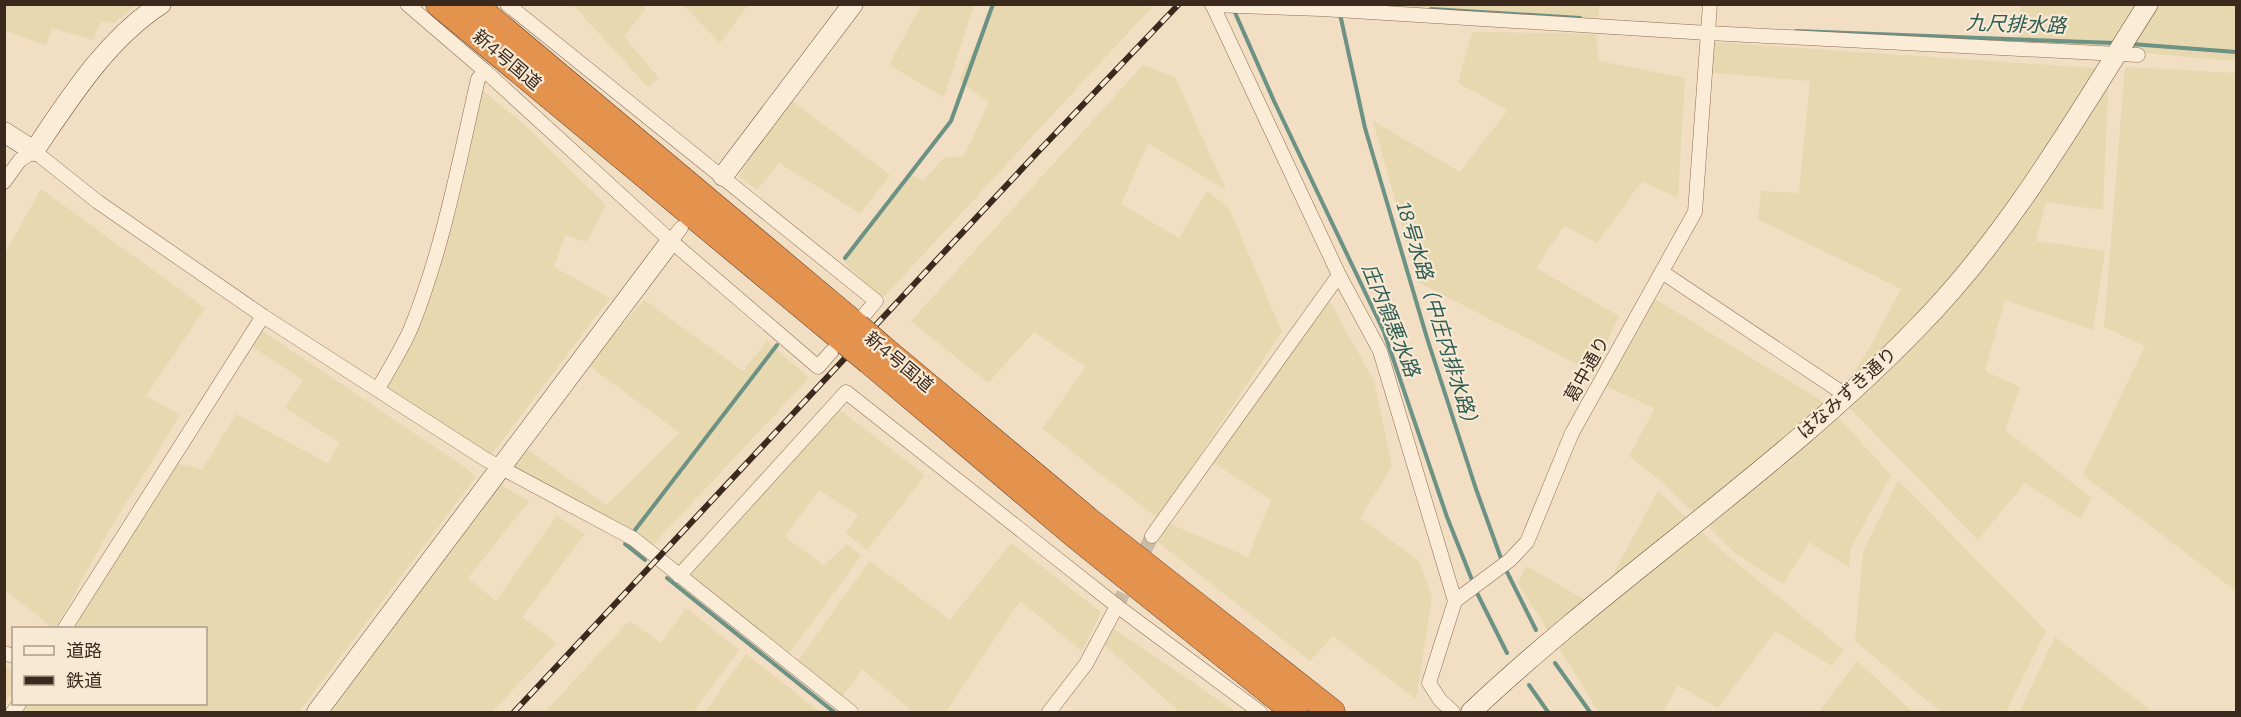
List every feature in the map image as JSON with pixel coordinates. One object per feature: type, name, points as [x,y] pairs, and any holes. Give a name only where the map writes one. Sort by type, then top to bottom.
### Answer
[{"type":"highway","name":"新4号国道","points":[[439,4],[850,333]]},
{"type":"highway","name":"新4号国道","points":[[473,4],[875,354],[1076,535],[1295,712]]},
{"type":"highway","name":"新4号国道","points":[[875,354],[1332,712]]},
{"type":"street","points":[[4,182],[20,160],[34,151],[95,66],[130,28],[160,4]]},
{"type":"street","points":[[407,4],[676,235],[818,367],[876,301],[718,182],[507,4]]},
{"type":"street","points":[[718,182],[853,4]]},
{"type":"street","name":"葛中通り","points":[[1455,601],[1510,561],[1527,542],[1572,433],[1695,212],[1710,4]]},
{"type":"street","name":"はなみずき通り","points":[[1471,712],[1531,658],[1707,515],[1847,396],[1921,325],[1970,268],[2032,185],[2148,4]]},
{"type":"street","points":[[1453,712],[1440,700],[1429,683],[1455,601],[1380,351],[1339,275],[1212,5],[1318,9],[1708,33],[1994,46],[2121,47],[2138,55]]},
{"type":"street","points":[[378,389],[410,330],[425,288],[444,226],[478,79],[485,71]]},
{"type":"street","points":[[4,132],[34,151],[98,202],[263,316],[501,467],[633,539],[851,712]]},
{"type":"street","points":[[317,712],[676,235]]},
{"type":"street","points":[[1662,272],[1847,396]]},
{"type":"street","points":[[1152,536],[1339,275]]},
{"type":"street","points":[[66,627],[263,316]]},
{"type":"street","points":[[679,576],[846,392],[1117,606],[1260,712]]},
{"type":"street","points":[[1048,712],[1086,664],[1117,606]]},
{"type":"shaded area","points":[[5,4],[136,5],[114,23],[101,21],[93,40],[52,28],[46,45],[5,31]]},
{"type":"shaded area","points":[[1093,4],[1152,7],[882,299],[844,262],[908,173],[923,181],[944,158],[964,156],[989,103],[959,80],[994,5]]},
{"type":"shaded area","points":[[573,5],[643,5],[646,8],[624,37],[659,78],[648,87]]},
{"type":"shaded area","points":[[683,5],[748,5],[720,43]]},
{"type":"shaded area","points":[[921,5],[974,5],[944,97],[889,65]]},
{"type":"shaded area","points":[[1349,5],[1599,5],[1598,21]]},
{"type":"shaded area","points":[[2021,5],[2236,5],[2236,61],[2018,42]]},
{"type":"shaded area","points":[[1472,32],[1596,34],[1599,61],[1685,78],[1678,198],[1642,181],[1597,243],[1564,226],[1536,268],[1619,316],[1592,372],[1418,282],[1373,121],[1460,172],[1508,110],[1458,83]]},
{"type":"shaded area","points":[[1713,42],[2109,69],[2103,210],[2046,202],[2036,241],[2105,251],[2093,330],[2005,300],[1985,371],[2020,387],[2005,430],[2092,498],[2080,519],[2025,483],[1978,540],[1839,397],[1874,340],[1901,289],[1758,219],[1761,191],[1799,193],[1810,81],[1706,72]]},
{"type":"shaded area","points":[[1143,65],[1175,77],[1226,190],[1148,143],[1121,204],[1179,238],[1207,191],[1229,208],[1282,332],[1157,518],[1042,428],[1086,367],[1034,332],[988,383],[911,321]]},
{"type":"shaded area","points":[[2125,67],[2236,73],[2236,591],[2083,475],[2145,346],[2104,327]]},
{"type":"shaded area","points":[[479,88],[525,125],[606,205],[586,242],[565,235],[554,267],[610,298],[488,459],[381,383],[446,232],[467,161]]},
{"type":"shaded area","points":[[788,98],[890,175],[860,213],[779,163],[757,190],[739,176]]},
{"type":"shaded area","points":[[41,189],[205,308],[146,396],[180,415],[107,534],[57,627],[52,627],[4,589],[6,252]]},
{"type":"shaded area","points":[[1645,293],[1825,403],[1891,475],[1851,548],[1849,567],[1809,542],[1783,584],[1736,554],[1662,482],[1629,456],[1655,408],[1598,383]]},
{"type":"shaded area","points":[[644,300],[743,371],[767,341],[809,378],[647,551],[503,472],[525,448],[606,505],[680,433],[588,365]]},
{"type":"shaded area","points":[[1330,302],[1374,381],[1392,466],[1360,518],[1419,561],[1432,597],[1416,699],[1333,636],[1310,661],[1158,542],[1168,523],[1248,557],[1271,500],[1211,461],[1319,304]]},
{"type":"shaded area","points":[[256,327],[466,468],[476,477],[299,712],[21,712],[25,705],[207,705],[207,627],[73,627],[174,462],[202,470],[236,414],[329,464],[339,442],[285,408],[303,380],[245,342]]},
{"type":"shaded area","points":[[832,404],[925,475],[867,550],[846,533],[858,515],[819,490],[785,537],[824,565],[847,544],[861,556],[783,661],[668,574]]},
{"type":"shaded area","points":[[1898,480],[2046,631],[2006,712],[1941,712],[1855,641],[1863,552]]},
{"type":"shaded area","points":[[496,482],[529,501],[468,578],[496,601],[557,516],[585,534],[522,617],[557,643],[492,712],[323,712]]},
{"type":"shaded area","points":[[1658,491],[1728,556],[1844,650],[1832,666],[1775,631],[1718,708],[1678,685],[1663,712],[1599,712],[1518,583],[1526,566],[1596,606]]},
{"type":"shaded area","points":[[1011,543],[1101,612],[1082,651],[1020,601],[946,712],[913,712],[862,669],[839,701],[793,667],[870,561],[950,620]]},
{"type":"shaded area","points":[[686,608],[739,650],[693,712],[545,712],[629,621],[661,643]]},
{"type":"shaded area","points":[[1114,629],[1236,712],[1180,712],[1103,644]]},
{"type":"shaded area","points":[[2055,637],[2153,712],[2019,712]]},
{"type":"shaded area","points":[[746,654],[820,712],[705,712]]},
{"type":"shaded area","points":[[1857,661],[1913,712],[1819,712]]},
{"type":"shaded area","points":[[5,667],[12,670],[12,691],[5,702]]},
{"type":"waterway","points":[[845,258],[951,121],[993,4]]},
{"type":"waterway","name":"庄内領悪水路","points":[[1233,8],[1274,101],[1384,332],[1447,517],[1478,595],[1507,653]]},
{"type":"waterway","name":"九尺排水路","points":[[1431,9],[1580,18]]},
{"type":"waterway","name":"18号水路（中庄内排水路）","points":[[1340,14],[1365,128],[1427,338],[1502,561]]},
{"type":"waterway","name":"九尺排水路","points":[[1796,31],[2115,43]]},
{"type":"waterway","name":"九尺排水路","points":[[2131,44],[2236,52]]},
{"type":"waterway","points":[[635,530],[777,345]]},
{"type":"waterway","points":[[625,544],[645,560]]},
{"type":"waterway","name":"18号水路（中庄内排水路）","points":[[1505,568],[1536,630]]},
{"type":"waterway","points":[[667,578],[834,712]]},
{"type":"waterway","name":"18号水路（中庄内排水路）","points":[[1555,663],[1590,712]]},
{"type":"waterway","name":"庄内領悪水路","points":[[1529,685],[1548,712]]},
{"type":"tunnel","points":[[1117,606],[1152,536]]},
{"type":"railway","points":[[514,712],[1179,4]]}]
